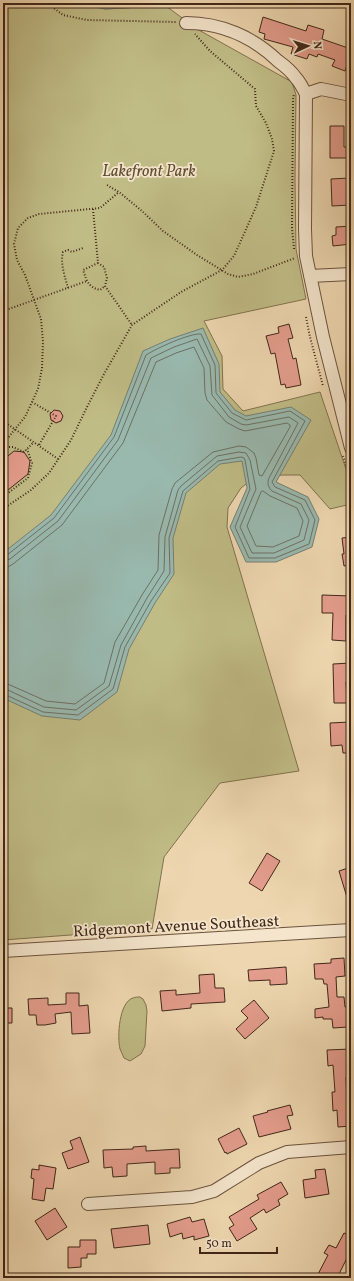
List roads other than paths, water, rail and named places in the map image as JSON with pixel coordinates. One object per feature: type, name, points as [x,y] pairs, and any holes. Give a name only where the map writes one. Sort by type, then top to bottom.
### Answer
[{"type":"street","points":[[186,23],[200,23],[226,28],[245,36],[268,51],[290,71],[306,94],[306,256],[323,337],[351,448]]},
{"type":"street","points":[[306,94],[321,89],[351,95]]},
{"type":"street","points":[[310,276],[351,274]]},
{"type":"street","name":"Ridgemont Avenue Southeast","points":[[3,951],[351,930]]},
{"type":"street","points":[[88,1204],[192,1197],[214,1191],[259,1162],[287,1152],[351,1147]]},
{"type":"water","points":[[79,3],[153,3],[141,7],[105,9]]},
{"type":"water","points":[[203,328],[219,364],[220,392],[235,410],[246,416],[291,407],[311,420],[276,482],[308,497],[319,519],[312,547],[276,562],[246,562],[230,527],[247,488],[242,461],[220,464],[186,493],[173,538],[174,574],[155,603],[129,649],[117,692],[80,720],[42,716],[3,698],[3,553],[51,515],[111,435],[143,351],[170,339]]},
{"type":"park label","name":"Lakefront Park","points":[[149,170]]}]
